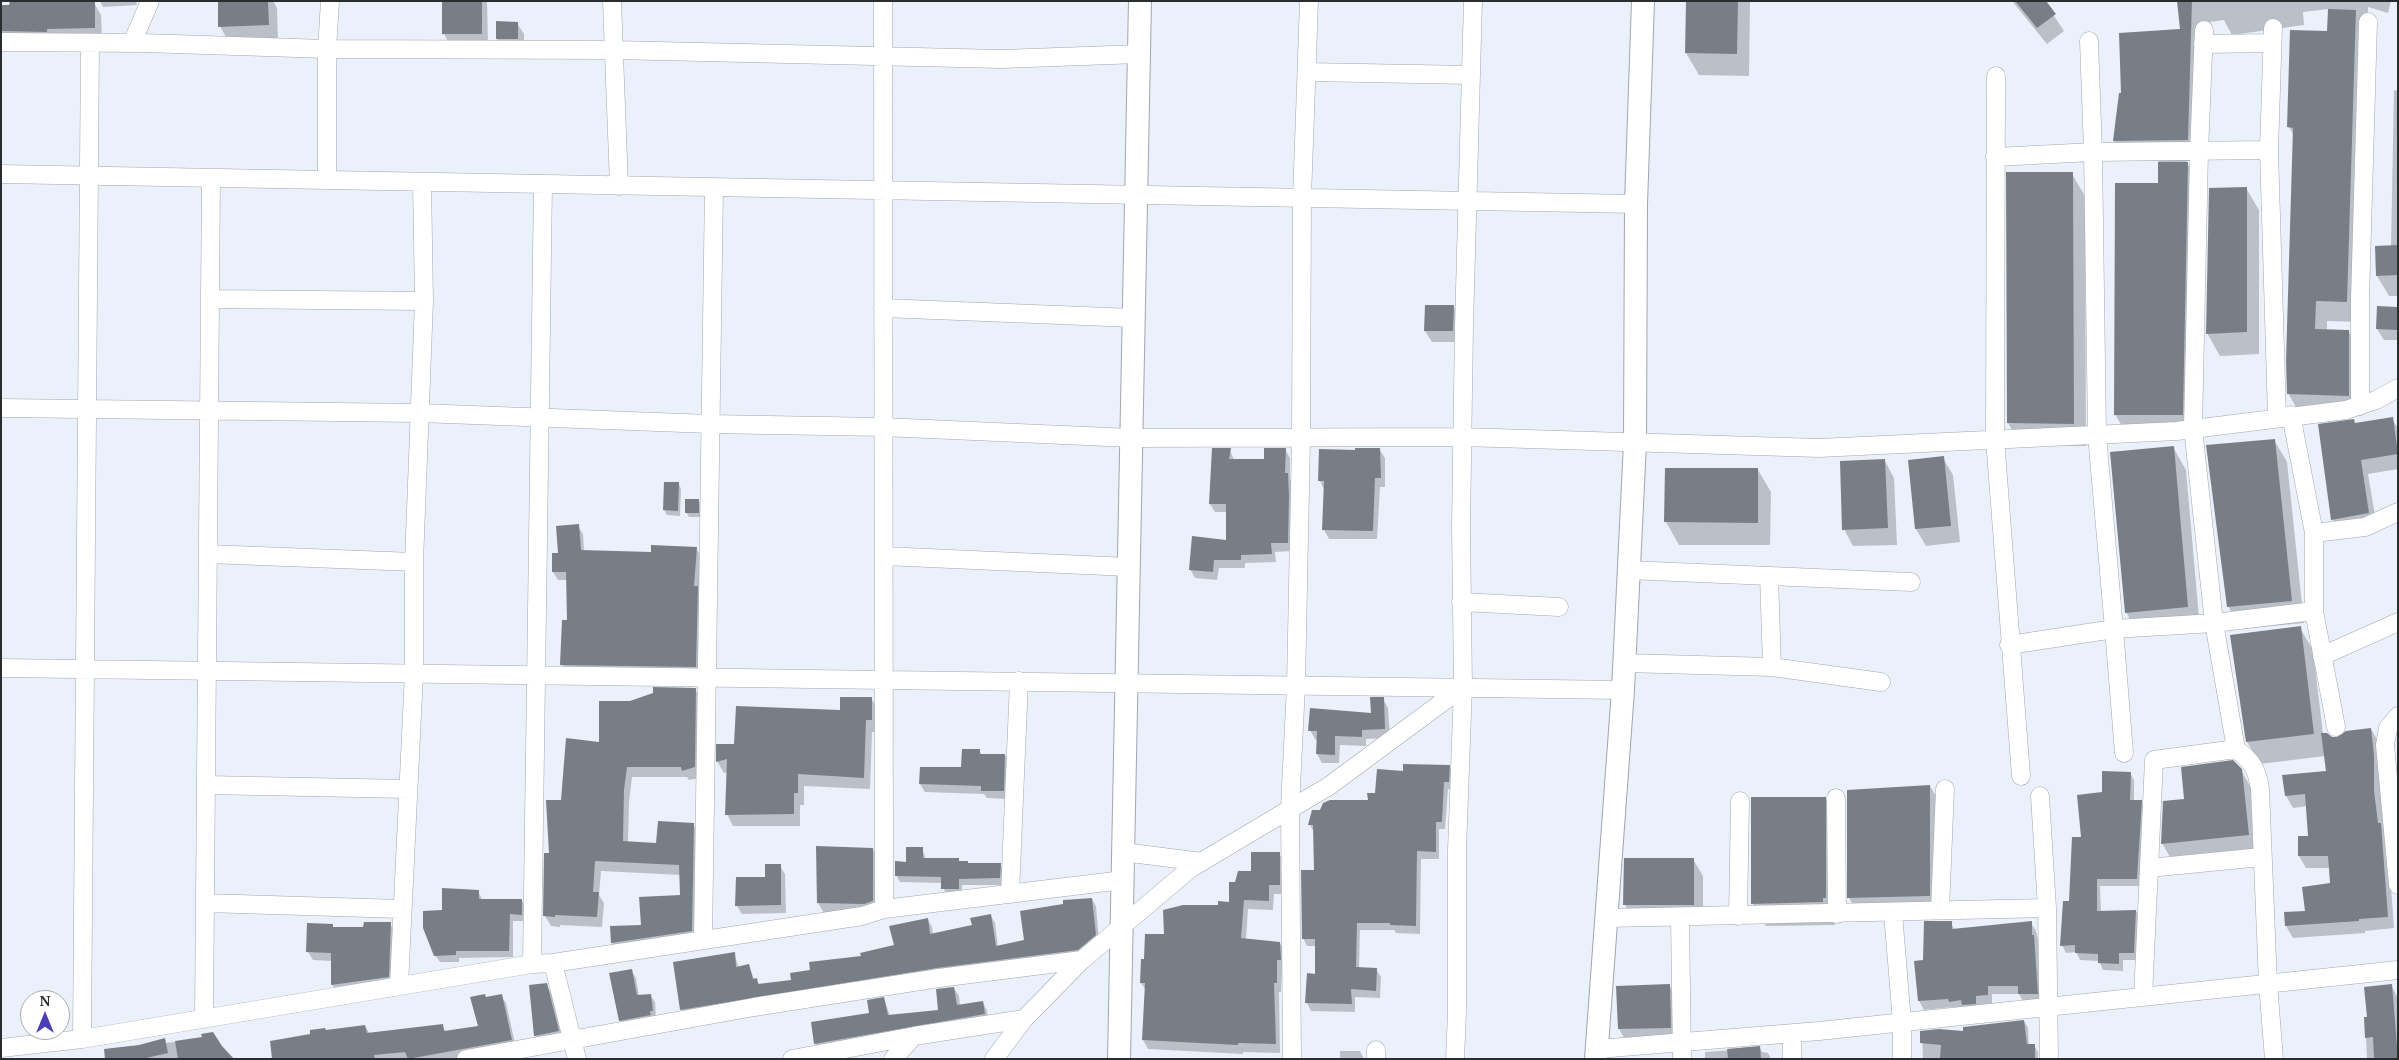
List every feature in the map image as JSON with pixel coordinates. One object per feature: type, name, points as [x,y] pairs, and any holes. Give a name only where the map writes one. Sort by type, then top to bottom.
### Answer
[{"type":"street","points":[[132,43],[150,1]]},
{"type":"street","points":[[327,180],[327,49],[330,1]]},
{"type":"street","points":[[612,1],[619,186]]},
{"type":"street","points":[[883,1],[884,909]]},
{"type":"street","points":[[1119,1059],[1140,1]]},
{"type":"street","points":[[1292,1059],[1290,808],[1296,685],[1301,439],[1302,198],[1309,1]]},
{"type":"street","points":[[1455,1059],[1457,1012],[1457,850],[1463,687],[1461,602],[1463,437],[1473,1]]},
{"type":"street","points":[[1643,1],[1636,204],[1636,444],[1623,690],[1597,1054],[1682,1051],[1792,1034],[2398,970]]},
{"type":"street","points":[[2360,406],[2360,299],[2368,22]]},
{"type":"street","points":[[2274,1059],[2268,984],[2257,772],[2249,759],[2236,749],[2214,623],[2193,428],[2203,37],[2272,36],[2270,150],[2284,416],[2314,533],[2314,611],[2336,727]]},
{"type":"street","points":[[2089,41],[2093,152],[2097,435],[2124,753]]},
{"type":"street","points":[[1,42],[132,43],[327,49],[615,50],[704,54],[883,55],[1002,59],[1139,54]]},
{"type":"street","points":[[82,1039],[90,43]]},
{"type":"street","points":[[1307,72],[1471,75]]},
{"type":"street","points":[[1996,76],[1995,439],[2009,645],[2021,776]]},
{"type":"street","points":[[1995,157],[2093,152],[2270,150]]},
{"type":"street","points":[[1,174],[1636,204]]},
{"type":"street","points":[[204,1020],[211,178]]},
{"type":"street","points":[[399,985],[401,909],[414,673],[414,562],[424,301],[422,182]]},
{"type":"street","points":[[532,964],[543,184]]},
{"type":"street","points":[[703,940],[714,188]]},
{"type":"street","points":[[210,299],[424,301]]},
{"type":"street","points":[[883,308],[1134,318]]},
{"type":"street","points":[[1,408],[420,413],[710,424],[883,427],[1131,438],[1301,439],[1463,437],[1636,444],[1819,448],[2097,435],[2193,428],[2346,410],[2360,406],[2398,388]]},
{"type":"street","points":[[2314,533],[2365,527],[2398,512]]},
{"type":"street","points":[[208,554],[414,562]]},
{"type":"street","points":[[884,556],[1129,567]]},
{"type":"street","points":[[1628,570],[1911,582]]},
{"type":"street","points":[[1769,576],[1772,667]]},
{"type":"street","points":[[1461,602],[1559,607]]},
{"type":"street","points":[[2009,645],[2114,629],[2214,623],[2314,611]]},
{"type":"street","points":[[2322,656],[2398,622]]},
{"type":"street","points":[[1624,663],[1772,667],[1881,682]]},
{"type":"street","points":[[1,668],[1623,690]]},
{"type":"street","points":[[1010,894],[1019,681]]},
{"type":"street","points":[[994,1059],[1024,1019],[1082,960],[1191,868],[1329,786],[1463,687]]},
{"type":"street","points":[[2398,716],[2388,728],[2385,745],[2398,885]]},
{"type":"street","points":[[2143,997],[2154,760],[2236,749]]},
{"type":"street","points":[[206,785],[408,789]]},
{"type":"street","points":[[1940,910],[1945,789]]},
{"type":"street","points":[[2040,796],[2047,908],[2049,1059]]},
{"type":"street","points":[[1836,798],[1837,914]]},
{"type":"street","points":[[1738,916],[1740,800]]},
{"type":"street","points":[[1123,852],[1202,862]]},
{"type":"street","points":[[2149,868],[2262,857]]},
{"type":"street","points":[[1,1048],[82,1039],[204,1020],[399,985],[862,916],[884,909],[1123,880]]},
{"type":"street","points":[[205,903],[401,909]]},
{"type":"street","points":[[1608,918],[1680,918],[2047,908]]},
{"type":"street","points":[[1893,913],[1902,1022],[1902,1059]]},
{"type":"street","points":[[1680,918],[1682,1051]]},
{"type":"street","points":[[466,1059],[783,1003],[939,978],[1082,960]]},
{"type":"street","points":[[553,963],[577,1059]]},
{"type":"street","points":[[792,1059],[914,1036],[1024,1019]]},
{"type":"street","points":[[1792,1034],[1792,1059]]},
{"type":"street","points":[[892,1059],[914,1036]]},
{"type":"building","points":[[10,1],[95,2],[95,28],[47,29],[47,32],[1,31],[1,5],[9,5]]},
{"type":"building","points":[[218,1],[268,1],[269,25],[218,27]]},
{"type":"building","points":[[442,1],[482,1],[482,34],[442,34]]},
{"type":"building","points":[[1686,1],[1738,1],[1737,54],[1685,53]]},
{"type":"building","points":[[2015,1],[2046,1],[2056,14],[2037,28]]},
{"type":"building","points":[[2177,1],[2192,1],[2188,140],[2113,141],[2119,93],[2121,93],[2119,33],[2180,29]]},
{"type":"building","points":[[2328,9],[2356,10],[2347,302],[2316,301],[2315,329],[2349,330],[2349,396],[2287,394],[2286,361],[2293,128],[2287,127],[2290,30],[2327,31]]},
{"type":"building","points":[[496,21],[518,22],[518,39],[496,39]]},
{"type":"building","points":[[2158,162],[2188,162],[2183,415],[2114,415],[2115,183],[2158,183]]},
{"type":"building","points":[[2006,172],[2073,172],[2074,424],[2007,423]]},
{"type":"building","points":[[2247,187],[2247,332],[2206,334],[2209,188]]},
{"type":"building","points":[[2398,245],[2398,275],[2376,276],[2375,246]]},
{"type":"building","points":[[1425,305],[1454,305],[1453,331],[1424,331]]},
{"type":"building","points":[[2377,306],[2398,307],[2398,330],[2376,329]]},
{"type":"building","points":[[2393,417],[2398,454],[2361,460],[2369,513],[2331,520],[2318,424],[2354,419],[2355,423]]},
{"type":"building","points":[[2275,439],[2292,601],[2227,607],[2206,445]]},
{"type":"building","points":[[2174,446],[2188,607],[2125,613],[2110,452]]},
{"type":"building","points":[[1212,448],[1231,448],[1229,459],[1264,459],[1264,448],[1286,448],[1285,473],[1288,473],[1289,496],[1288,543],[1271,543],[1272,554],[1241,555],[1241,560],[1214,560],[1213,572],[1189,570],[1192,536],[1226,540],[1226,504],[1209,504]]},
{"type":"building","points":[[1355,448],[1380,448],[1381,478],[1375,478],[1373,531],[1322,530],[1324,481],[1318,481],[1319,449],[1355,450]]},
{"type":"building","points":[[1944,456],[1951,526],[1915,529],[1908,460]]},
{"type":"building","points":[[1885,459],[1888,528],[1842,530],[1840,461]]},
{"type":"building","points":[[1665,468],[1758,468],[1758,523],[1664,522]]},
{"type":"building","points":[[664,482],[679,482],[678,511],[663,510]]},
{"type":"building","points":[[685,499],[699,499],[699,513],[685,513]]},
{"type":"building","points":[[579,524],[581,550],[651,552],[651,545],[697,547],[694,586],[698,586],[696,667],[560,665],[562,620],[567,620],[566,572],[552,572],[552,553],[558,553],[556,526]]},
{"type":"building","points":[[2301,626],[2314,734],[2246,742],[2230,635]]},
{"type":"building","points":[[653,687],[696,688],[695,767],[682,771],[681,767],[627,767],[624,790],[623,841],[656,843],[658,821],[694,823],[692,931],[611,943],[610,926],[641,925],[639,897],[680,895],[679,865],[595,861],[593,892],[599,892],[597,917],[543,916],[544,853],[549,853],[546,800],[561,800],[566,738],[599,742],[599,701],[630,701],[653,693]]},
{"type":"building","points":[[840,697],[872,697],[872,720],[866,720],[864,778],[798,774],[798,793],[794,793],[794,814],[725,815],[727,759],[716,762],[716,744],[734,744],[736,706],[840,710]]},
{"type":"building","points":[[1370,697],[1384,697],[1385,729],[1362,730],[1362,737],[1335,736],[1335,755],[1316,754],[1317,731],[1308,731],[1310,708],[1371,713]]},
{"type":"building","points":[[2371,728],[2374,755],[2374,791],[2378,823],[2381,823],[2388,917],[2285,926],[2284,912],[2305,911],[2302,887],[2330,883],[2328,856],[2298,856],[2298,836],[2308,836],[2305,794],[2285,796],[2282,775],[2326,771],[2321,733],[2337,737],[2346,731]]},
{"type":"building","points":[[962,749],[980,749],[980,754],[1005,754],[1004,791],[981,791],[981,786],[919,784],[920,767],[961,767]]},
{"type":"building","points":[[2233,760],[2242,769],[2249,835],[2161,844],[2163,801],[2184,799],[2181,767]]},
{"type":"building","points":[[1403,764],[1450,765],[1449,782],[1444,782],[1442,822],[1436,822],[1436,852],[1417,851],[1416,926],[1390,925],[1390,923],[1357,923],[1356,967],[1377,968],[1376,991],[1351,989],[1352,1004],[1305,1003],[1307,973],[1315,974],[1315,939],[1302,939],[1301,870],[1314,870],[1313,825],[1308,825],[1312,810],[1320,810],[1323,803],[1330,800],[1368,800],[1367,793],[1375,793],[1377,769],[1403,771]]},
{"type":"building","points":[[2102,771],[2131,772],[2130,800],[2142,800],[2137,879],[2097,879],[2097,911],[2136,910],[2134,953],[2119,953],[2119,964],[2098,963],[2098,954],[2075,953],[2075,945],[2060,946],[2063,901],[2069,901],[2072,837],[2081,837],[2077,795],[2102,792]]},
{"type":"building","points":[[1930,785],[1930,896],[1847,898],[1847,790]]},
{"type":"building","points":[[1751,797],[1826,797],[1826,898],[1823,898],[1823,902],[1751,904]]},
{"type":"building","points":[[816,846],[873,848],[873,901],[864,904],[817,903]]},
{"type":"building","points":[[906,847],[923,847],[923,858],[959,858],[959,861],[968,861],[968,863],[1001,863],[1000,878],[959,879],[959,889],[941,889],[941,877],[895,876],[895,861],[906,862]]},
{"type":"building","points":[[1251,852],[1280,852],[1280,885],[1269,885],[1269,901],[1244,900],[1241,938],[1280,942],[1281,960],[1277,960],[1277,983],[1274,983],[1276,1044],[1238,1043],[1238,1045],[1142,1040],[1145,983],[1140,983],[1141,959],[1144,959],[1145,934],[1164,934],[1163,910],[1183,905],[1218,905],[1218,901],[1229,902],[1229,882],[1235,882],[1238,871],[1251,871]]},
{"type":"building","points":[[1624,858],[1694,858],[1694,905],[1623,905]]},
{"type":"building","points":[[765,864],[781,864],[781,905],[735,906],[736,877],[765,877]]},
{"type":"building","points":[[442,888],[479,890],[479,899],[522,899],[522,915],[510,914],[509,951],[456,951],[456,955],[434,956],[423,928],[423,911],[442,910]]},
{"type":"building","points":[[1092,898],[1096,935],[1078,950],[937,968],[680,1010],[673,962],[735,952],[736,967],[749,964],[753,979],[757,978],[758,984],[791,980],[790,973],[810,970],[809,962],[861,956],[860,953],[894,945],[889,926],[928,918],[930,934],[972,925],[970,918],[991,914],[996,946],[1024,940],[1020,911],[1063,904],[1063,900]]},
{"type":"building","points":[[1924,921],[1952,921],[1952,929],[2032,921],[2038,994],[2018,994],[2018,986],[1988,986],[1988,995],[1976,996],[1976,1004],[1962,1005],[1961,1000],[1949,1002],[1948,999],[1918,1001],[1914,961],[1923,960]]},
{"type":"building","points":[[364,922],[391,922],[389,977],[331,985],[331,953],[306,952],[307,923],[333,924],[333,927],[363,927]]},
{"type":"building","points":[[632,969],[637,995],[651,994],[653,1011],[650,1011],[651,1015],[619,1021],[609,973]]},
{"type":"building","points":[[547,983],[559,1031],[534,1036],[529,985]]},
{"type":"building","points":[[1670,984],[1671,1028],[1618,1029],[1616,986]]},
{"type":"building","points":[[2392,984],[2398,1059],[2374,1059],[2373,1037],[2365,1038],[2364,1017],[2367,1017],[2364,987]]},
{"type":"building","points":[[954,987],[957,1005],[983,1001],[985,1014],[814,1044],[811,1022],[869,1013],[867,1000],[884,997],[888,1015],[938,1010],[936,989]]},
{"type":"building","points":[[485,994],[486,997],[502,994],[512,1040],[408,1059],[405,1052],[374,1055],[375,1059],[272,1059],[270,1041],[310,1034],[310,1030],[365,1025],[367,1033],[443,1024],[444,1031],[478,1026],[470,997]]},
{"type":"building","points":[[2024,1020],[2027,1044],[2035,1044],[2035,1059],[1940,1059],[1941,1045],[1920,1043],[1920,1031],[1939,1029],[1963,1031],[1963,1027]]},
{"type":"building","points":[[213,1032],[234,1059],[178,1059],[175,1041],[202,1037],[201,1034]]},
{"type":"building","points":[[165,1038],[168,1053],[142,1059],[105,1059],[104,1049],[139,1045]]},
{"type":"building","points":[[1760,1046],[1761,1059],[1728,1059],[1727,1049]]}]
